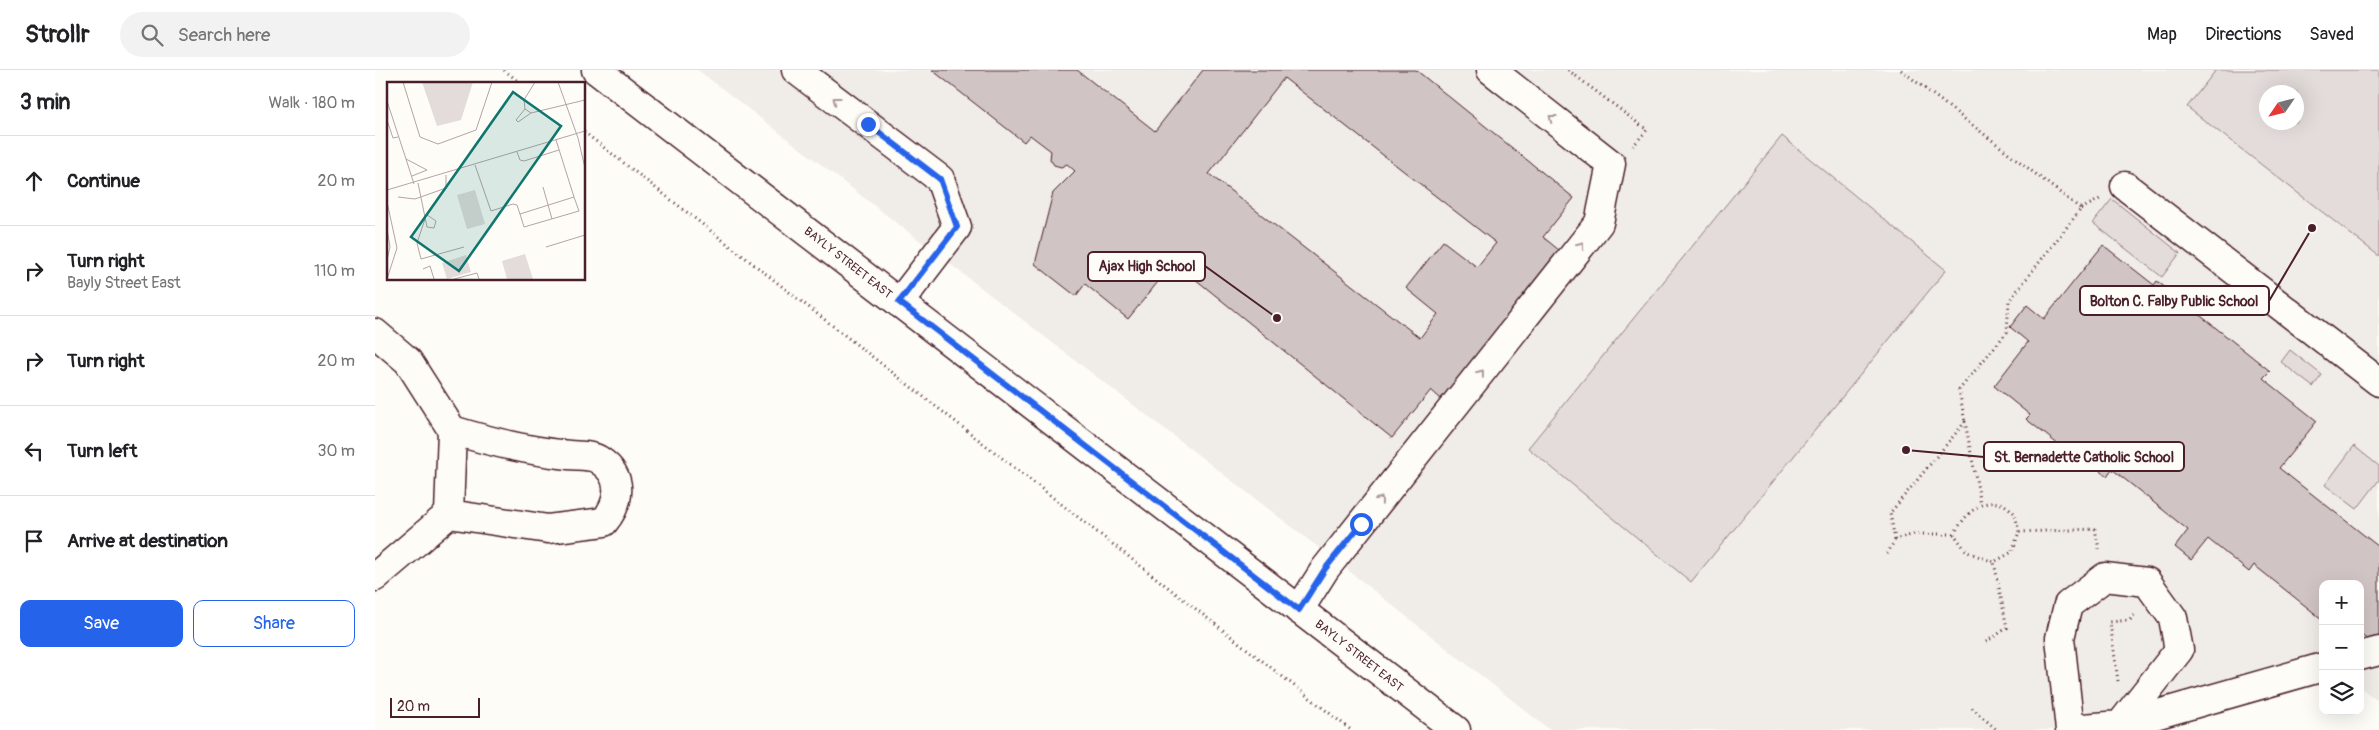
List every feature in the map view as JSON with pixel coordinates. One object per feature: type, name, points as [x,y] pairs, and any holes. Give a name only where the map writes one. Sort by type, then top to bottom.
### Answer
[{"type":"main road","name":"BAYLY STREET EAST","points":[[597,70],[1456,730]]},
{"type":"main road","points":[[796,70],[940,179],[957,227],[899,302]]},
{"type":"main road","points":[[1299,610],[1331,562],[1599,223],[1611,164],[1491,70]]},
{"type":"main road","points":[[2125,186],[2379,382]]},
{"type":"main road","points":[[375,333],[408,361],[452,430],[449,514],[375,577]]},
{"type":"main road","points":[[449,514],[549,529],[604,522],[615,509],[619,489],[611,470],[597,458],[535,452],[452,430]]},
{"type":"main road","points":[[2122,723],[2179,650],[2173,618],[2147,582],[2105,576],[2068,604],[2060,638],[2070,729],[2122,723],[2319,667]]},
{"type":"main road","points":[[2364,655],[2379,651]]},
{"type":"path","points":[[504,70],[519,82]]},
{"type":"path","points":[[1568,70],[1647,130],[1618,163],[1611,164]]},
{"type":"path","points":[[1901,70],[2081,209],[2009,301],[2007,332],[1959,390],[1981,505]]},
{"type":"path","points":[[585,133],[1351,730]]},
{"type":"path","points":[[1887,554],[1895,540],[1890,513],[1965,422]]},
{"type":"path","points":[[2003,504],[2015,514],[2019,532],[2012,552],[1994,562],[1967,552],[1954,534],[1965,516],[1981,505],[2003,504]]},
{"type":"path","points":[[2019,532],[2095,529],[2105,576]]},
{"type":"path","points":[[1895,540],[1914,534],[1954,534]]},
{"type":"path","points":[[1986,642],[2007,628],[1994,562]]},
{"type":"path","points":[[2122,723],[2110,622],[2130,620],[2155,592]]},
{"type":"path","points":[[1972,708],[1997,730]]},
{"type":"shaded area","points":[[698,70],[2379,70],[2379,702],[2364,690],[2364,580],[2319,580],[2319,667],[2140,730],[1550,730],[1344,567]]},
{"type":"shaded area","points":[[2216,70],[2379,70],[2379,256],[2187,107]]},
{"type":"shaded area","points":[[1782,136],[1946,270],[1691,582],[1528,448]]},
{"type":"shaded area","points":[[2112,199],[2180,253],[2162,277],[2093,223]]},
{"type":"shaded area","points":[[2290,350],[2322,375],[2313,387],[2281,362]]},
{"type":"shaded area","points":[[2354,446],[2379,466],[2379,480],[2357,509],[2325,485]]},
{"type":"building","points":[[932,70],[1077,70],[1155,131],[1203,70],[1416,70],[1574,198],[1543,237],[1560,251],[1441,399],[1431,390],[1392,438],[1174,262],[1128,319],[1085,284],[1076,296],[1035,264],[1053,193],[1075,171],[1067,164],[1061,167],[1054,165],[1050,159],[1051,151],[1030,135],[1024,142]],"holes":[[[1284,78],[1496,243],[1477,267],[1443,241],[1406,288],[1438,314],[1420,338],[1209,174]]]},
{"type":"building","points":[[2103,245],[2154,285],[2157,281],[2270,371],[2263,378],[2317,421],[2279,468],[2379,547],[2379,637],[2373,644],[2364,637],[2364,580],[2319,580],[2319,617],[2254,565],[2249,572],[2208,539],[2191,560],[2175,547],[2188,530],[2112,469],[2107,476],[2072,449],[2069,453],[2026,419],[2030,415],[1994,386],[2028,342],[2010,327],[2027,305],[2044,319]]},
{"type":"place","name":"Bolton C. Falby Public School","points":[[2312,228]]},
{"type":"place","name":"Ajax High School","points":[[1277,318]]},
{"type":"place","name":"St. Bernadette Catholic School","points":[[1906,450]]},
{"type":"route","points":[[868,124],[940,179],[957,227],[899,302],[1299,610],[1325,569],[1361,524]]}]
